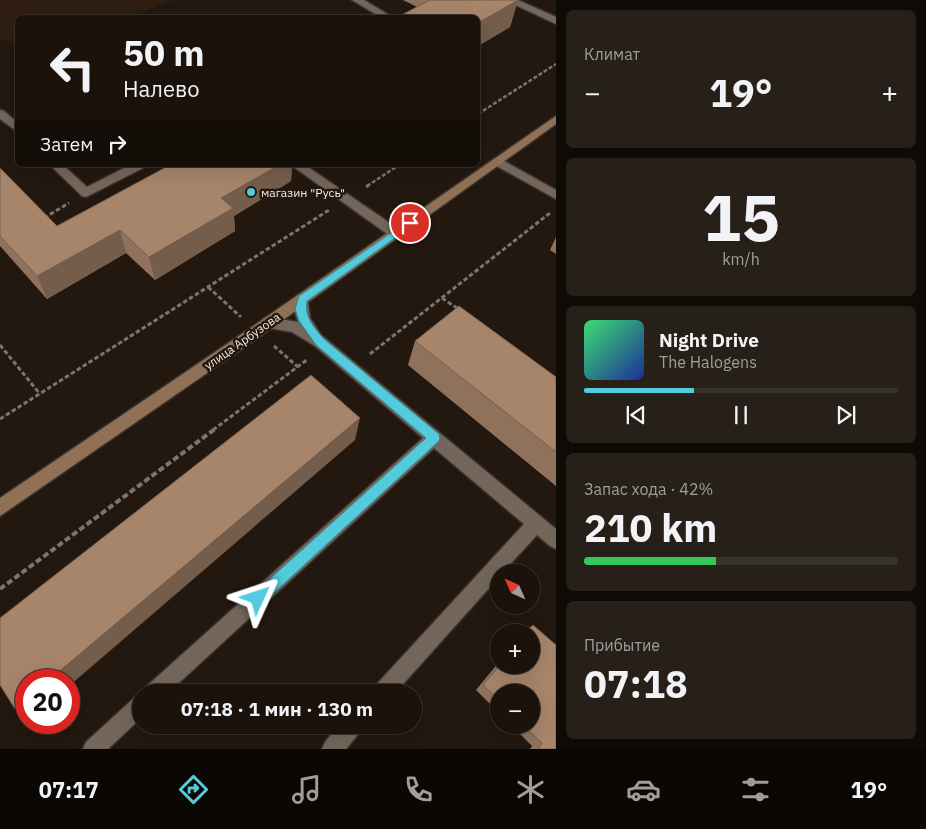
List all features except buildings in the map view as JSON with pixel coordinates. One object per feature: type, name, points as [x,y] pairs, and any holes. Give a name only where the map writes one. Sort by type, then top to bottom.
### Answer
[{"type":"street","name":"улица Арбузова","points":[[0,508],[268,323],[556,119]]},
{"type":"lane","points":[[357,0],[384,15]]},
{"type":"lane","points":[[510,0],[556,21]]},
{"type":"lane","points":[[0,113],[15,126]]},
{"type":"lane","points":[[497,161],[556,195]]},
{"type":"lane","points":[[58,167],[86,193],[135,167]]},
{"type":"lane","points":[[300,167],[395,233]]},
{"type":"lane","points":[[302,299],[300,309],[304,321],[323,344],[556,540]]},
{"type":"lane","points":[[268,323],[294,327],[323,344]]},
{"type":"lane","points":[[164,684],[434,438]]},
{"type":"lane","points":[[390,684],[536,523]]},
{"type":"lane","points":[[93,749],[132,713]]},
{"type":"lane","points":[[332,749],[345,734]]},
{"type":"path","points":[[480,113],[556,64]]},
{"type":"path","points":[[0,419],[396,167]]},
{"type":"path","points":[[43,218],[86,193]]},
{"type":"path","points":[[351,368],[556,208]]},
{"type":"path","points":[[442,298],[464,313]]},
{"type":"path","points":[[0,589],[323,344]]},
{"type":"path","points":[[0,345],[40,394]]},
{"type":"shaded area","points":[[0,0],[173,0],[134,15],[15,15],[15,45],[0,39]]},
{"type":"place","name":"магазин \"Русь\"","points":[[251,192]]},
{"type":"route","points":[[258,598],[434,438],[320,342],[310,331],[300,309],[302,299],[410,223]]}]
